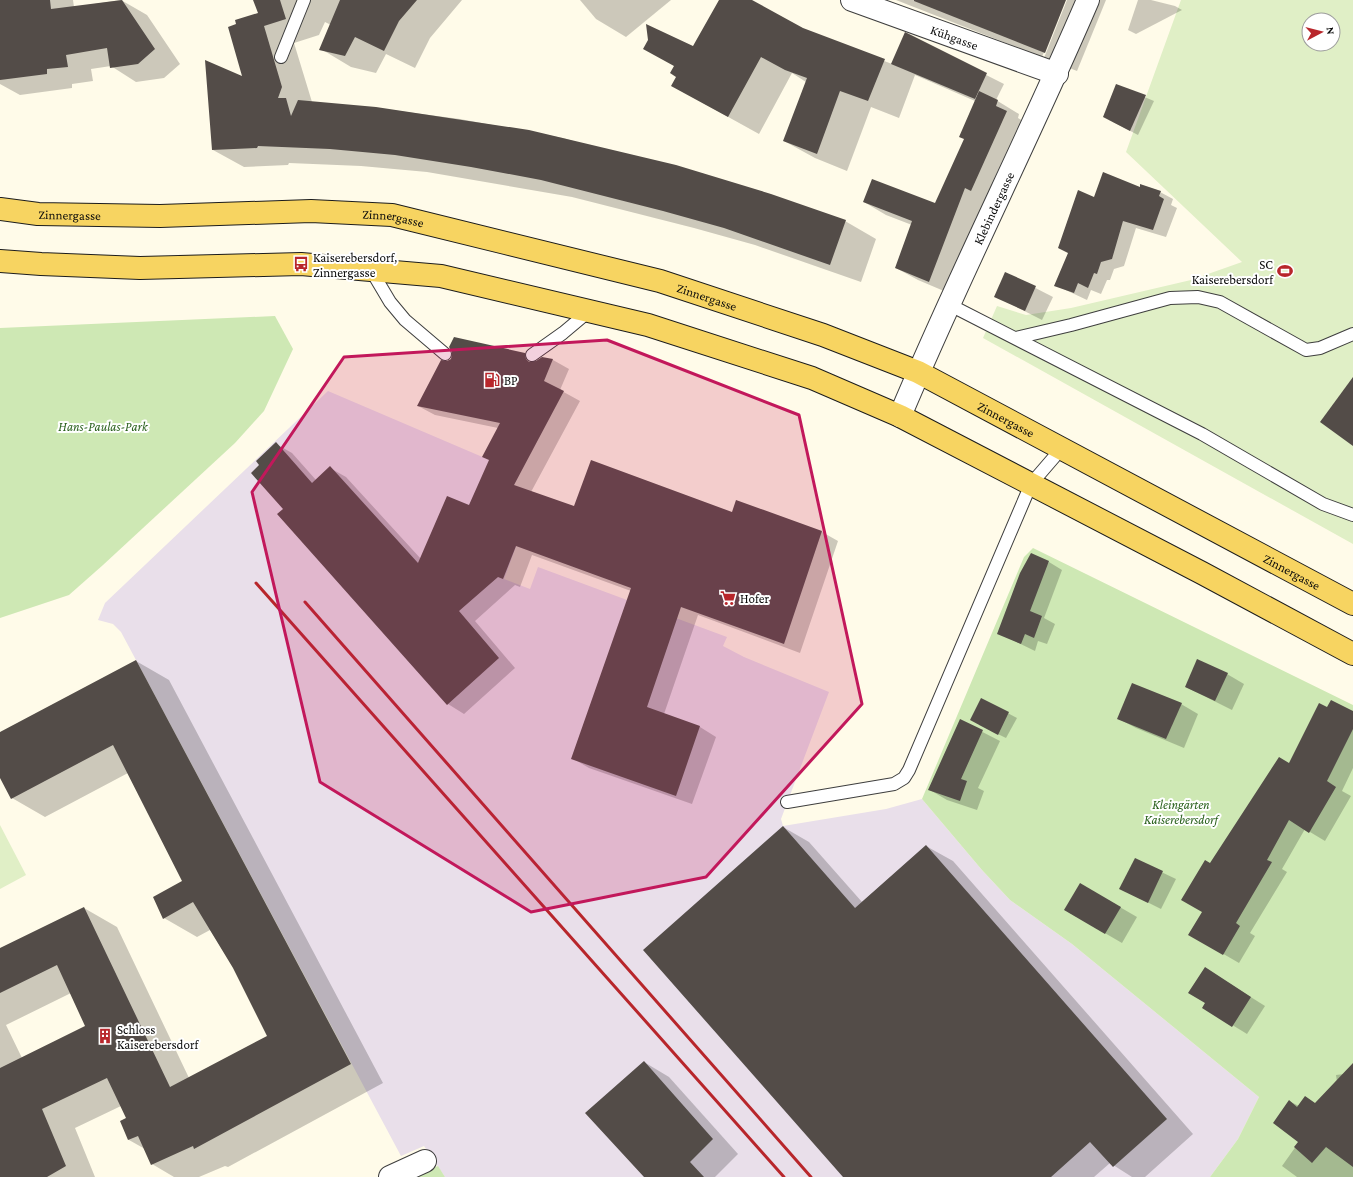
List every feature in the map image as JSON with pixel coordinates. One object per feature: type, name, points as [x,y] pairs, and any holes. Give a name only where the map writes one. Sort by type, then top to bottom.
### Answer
[{"type":"main road","name":"Zinnergasse","points":[[0,209],[38,214],[160,216],[311,211],[392,215],[660,281],[823,335],[918,372],[1353,604]]},
{"type":"main road","points":[[0,261],[140,268],[301,264],[441,276],[648,325],[812,378],[900,416],[1353,654]]},
{"type":"street","name":"Kühgasse","points":[[852,0],[1057,74]]},
{"type":"street","name":"Klebindergasse","points":[[900,416],[948,304],[1057,74],[1088,0]]},
{"type":"street","points":[[390,1177],[425,1161]]},
{"type":"lane","points":[[281,57],[304,0]]},
{"type":"lane","points":[[371,270],[390,302],[405,320],[445,354]]},
{"type":"lane","points":[[1016,338],[1071,325],[1170,298],[1198,297],[1220,302],[1306,350],[1320,348],[1353,334]]},
{"type":"lane","points":[[948,304],[1202,434],[1323,504],[1353,516]]},
{"type":"lane","points":[[532,355],[563,333],[588,312]]},
{"type":"lane","points":[[787,802],[894,784],[904,778],[912,763],[1031,484],[1062,448]]},
{"type":"highlighted area","points":[[607,340],[799,415],[862,704],[706,877],[531,912],[320,782],[252,492],[344,357]]},
{"type":"shaded area","points":[[328,391],[520,473],[510,493],[532,503],[504,579],[530,589],[538,567],[727,637],[723,646],[744,657],[829,692],[781,819],[783,826],[886,809],[922,799],[982,870],[1010,900],[1072,944],[1259,1097],[1238,1139],[1210,1177],[445,1177],[424,1146],[401,1156],[121,632],[113,624],[98,620],[105,603]]},
{"type":"green space","name":"SC Kaiserebersdorf","points":[[1181,0],[1353,0],[1353,544],[983,338],[997,306],[1026,315],[1071,308],[1191,280],[1242,262],[1126,152]]},
{"type":"green space","name":"Hans-Paulas-Park","points":[[275,316],[293,349],[264,411],[235,443],[69,595],[0,618],[0,328]]},
{"type":"green space","name":"Kleingärten Kaiserebersdorf","points":[[1033,548],[1353,705],[1353,1177],[1210,1177],[1238,1139],[1259,1097],[1072,944],[1010,900],[982,870],[922,799],[1024,557]]},
{"type":"green space","points":[[0,825],[26,875],[0,889]]},
{"type":"green space","points":[[438,1166],[445,1177],[412,1177]]},
{"type":"building","points":[[0,0],[50,0],[51,9],[122,0],[155,49],[138,64],[110,68],[107,48],[66,55],[68,67],[47,69],[47,74],[0,80]]},
{"type":"building","points":[[253,0],[280,0],[286,19],[264,26],[282,87],[278,98],[286,98],[291,116],[298,100],[376,107],[529,130],[676,165],[771,194],[846,220],[830,265],[724,228],[541,180],[395,155],[330,149],[258,146],[257,148],[212,150],[205,60],[242,76],[228,27],[236,24],[235,20],[258,13]]},
{"type":"building","points":[[340,0],[417,0],[399,21],[384,51],[355,37],[345,56],[319,50]]},
{"type":"building","points":[[719,0],[752,0],[803,28],[885,59],[868,101],[840,91],[817,154],[783,141],[807,78],[785,70],[761,57],[728,117],[671,86],[676,77],[670,73],[674,66],[643,49],[648,40],[646,24],[693,46]]},
{"type":"building","points":[[914,0],[1066,0],[1045,53]]},
{"type":"building","points":[[905,32],[987,73],[975,99],[891,64]]},
{"type":"building","points":[[1116,84],[1146,95],[1130,131],[1103,117]]},
{"type":"building","points":[[979,91],[998,100],[996,106],[1007,111],[971,191],[965,188],[929,282],[895,268],[912,221],[863,202],[872,179],[935,203],[964,139],[959,137]]},
{"type":"building","points":[[1103,172],[1140,187],[1140,184],[1161,191],[1159,196],[1164,199],[1153,230],[1123,221],[1112,259],[1101,262],[1097,274],[1094,273],[1088,288],[1078,283],[1074,293],[1054,286],[1068,253],[1058,248],[1078,190],[1094,197]]},
{"type":"building","points":[[1005,272],[1036,286],[1025,311],[994,297]]},
{"type":"building","points":[[454,337],[525,353],[526,359],[529,362],[536,361],[542,357],[553,359],[544,381],[564,391],[514,485],[574,506],[591,460],[732,512],[736,500],[822,531],[784,644],[681,607],[647,707],[700,726],[676,796],[571,759],[631,588],[516,546],[503,579],[498,577],[459,611],[499,658],[447,705],[277,514],[283,509],[251,473],[259,465],[256,461],[276,442],[312,483],[330,466],[418,563],[447,496],[469,505],[489,460],[482,457],[500,423],[417,406],[441,360],[447,361],[451,359],[452,352],[449,347]]},
{"type":"building","points":[[1353,377],[1353,446],[1320,422]]},
{"type":"building","points":[[1031,553],[1049,561],[1030,611],[1042,616],[1034,638],[1025,634],[1021,644],[997,634],[1020,573]]},
{"type":"building","points":[[1197,659],[1228,673],[1215,701],[1185,687]]},
{"type":"building","points":[[136,660],[351,1064],[194,1149],[193,1146],[151,1165],[138,1136],[128,1140],[120,1121],[126,1118],[107,1078],[42,1109],[66,1166],[47,1177],[0,1177],[0,1068],[85,1026],[57,965],[0,993],[0,948],[84,907],[170,1087],[267,1036],[233,968],[193,902],[163,919],[153,897],[182,881],[113,745],[11,799],[0,778],[0,732]]},
{"type":"building","points":[[1132,683],[1182,703],[1166,739],[1117,719]]},
{"type":"building","points":[[981,698],[1009,712],[998,735],[970,720]]},
{"type":"building","points":[[1331,700],[1353,711],[1353,729],[1327,781],[1336,787],[1309,833],[1289,820],[1267,860],[1272,862],[1236,923],[1240,926],[1223,955],[1188,935],[1202,912],[1181,900],[1205,860],[1210,863],[1279,757],[1289,763],[1319,703],[1327,707]]},
{"type":"building","points":[[960,719],[983,730],[961,779],[967,781],[960,801],[928,790]]},
{"type":"building","points":[[783,826],[855,908],[926,845],[1167,1119],[1113,1167],[1090,1142],[1051,1177],[843,1177],[643,950]]},
{"type":"building","points":[[1135,858],[1163,871],[1148,903],[1119,889]]},
{"type":"building","points":[[1080,883],[1121,907],[1105,934],[1064,910]]},
{"type":"building","points":[[1205,967],[1251,997],[1232,1027],[1202,1008],[1205,1003],[1188,993]]},
{"type":"building","points":[[644,1061],[713,1139],[690,1162],[704,1177],[644,1177],[585,1113]]},
{"type":"building","points":[[1353,1063],[1353,1167],[1326,1147],[1312,1163],[1294,1147],[1298,1142],[1273,1123],[1289,1100],[1297,1107],[1305,1096],[1315,1103]]},
{"type":"railway","points":[[256,583],[784,1177]]},
{"type":"railway","points":[[305,602],[811,1177]]},
{"type":"place","name":"Kaiserebersdorf, Zinnergasse","points":[[301,264]]},
{"type":"place","name":"SC Kaiserebersdorf","points":[[1285,271]]},
{"type":"place","name":"BP","points":[[492,380]]},
{"type":"place","name":"Hofer","points":[[728,598]]},
{"type":"place","name":"Schloss Kaiserebersdorf","points":[[105,1036]]}]
